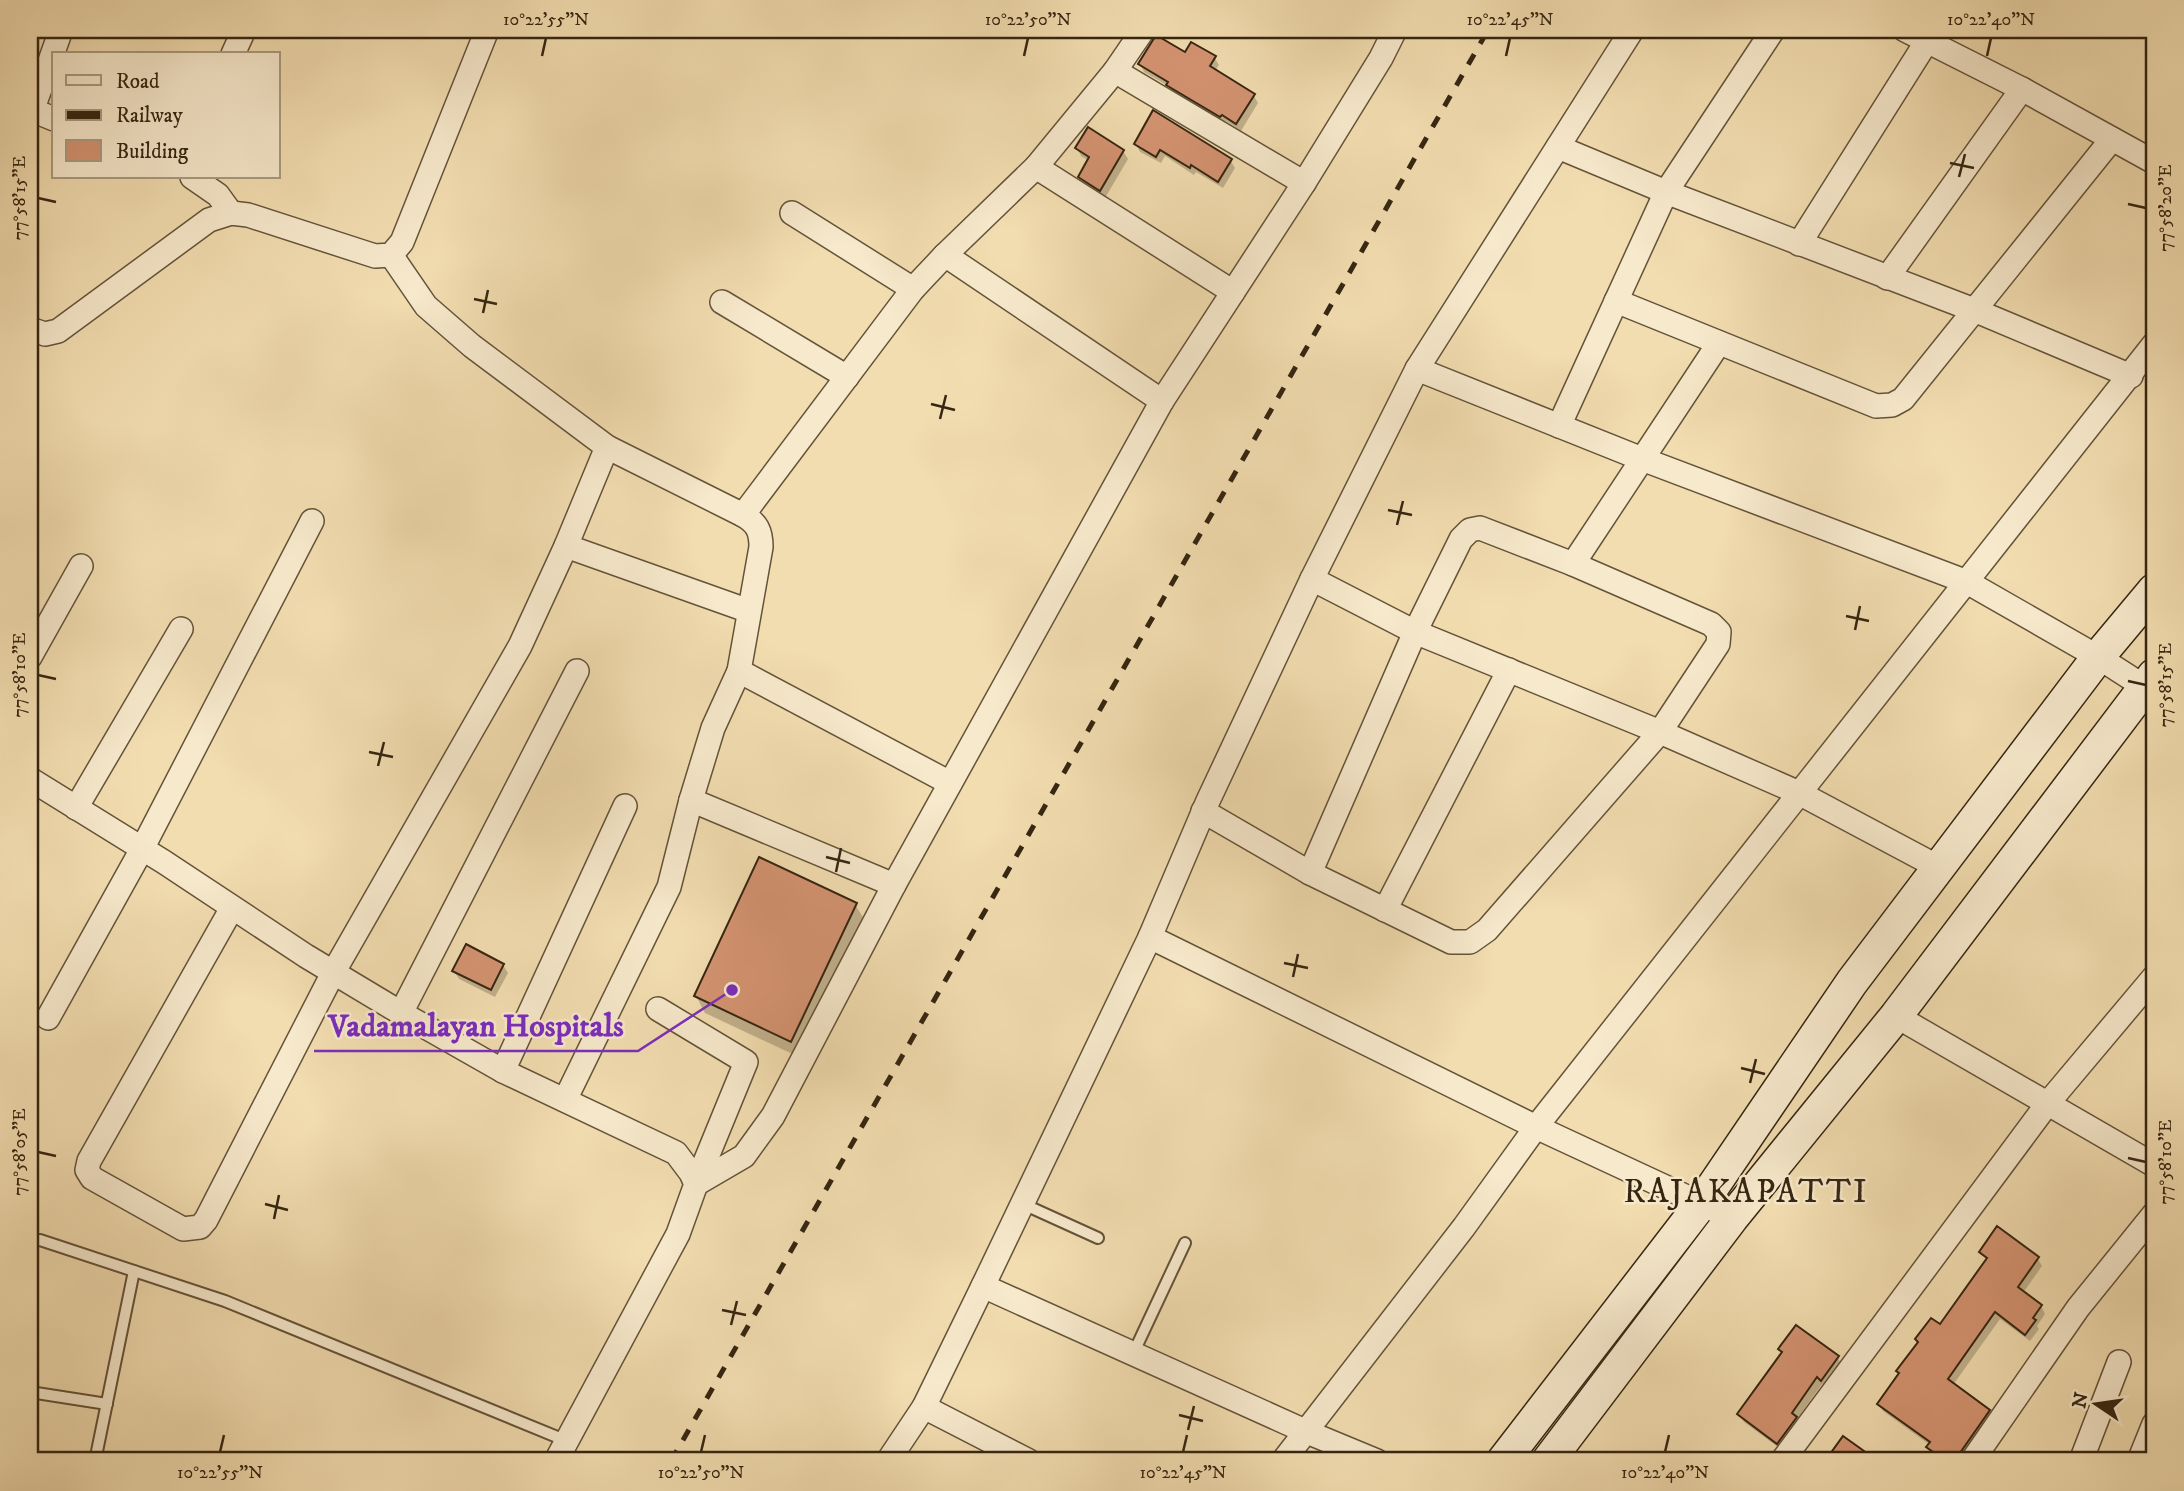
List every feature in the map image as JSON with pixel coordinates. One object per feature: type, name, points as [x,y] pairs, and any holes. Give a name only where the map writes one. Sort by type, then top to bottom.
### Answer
[{"type":"main road","points":[[1503,1461],[1701,1204],[1852,982],[2098,657],[2154,590]]},
{"type":"main road","points":[[1548,1461],[1732,1218],[1896,1016],[2151,685]]},
{"type":"street","points":[[53,52],[61,30]]},
{"type":"street","points":[[234,52],[244,30]]},
{"type":"street","points":[[30,329],[45,334],[58,331],[209,220],[231,213],[248,215],[375,256],[391,255],[402,242],[487,30]]},
{"type":"street","points":[[743,515],[913,289],[1036,167],[1115,71],[1143,30]]},
{"type":"street","points":[[696,1184],[744,1156],[773,1116],[894,885],[1162,401],[1304,183],[1381,58],[1395,30]]},
{"type":"street","points":[[888,1461],[924,1408],[1023,1204],[1150,937],[1203,811],[1312,579],[1417,369],[1632,30]]},
{"type":"street","points":[[1559,426],[1666,192],[1773,30]]},
{"type":"street","points":[[1905,30],[2021,89],[2154,162]]},
{"type":"street","points":[[1800,244],[1927,41]]},
{"type":"street","points":[[52,55],[31,113],[52,118]]},
{"type":"street","points":[[1115,71],[1304,183]]},
{"type":"street","points":[[1887,278],[2021,89]]},
{"type":"street","points":[[1616,301],[1876,407],[1892,405],[1903,398],[2112,139]]},
{"type":"street","points":[[1558,147],[1666,192],[1973,310],[2131,376]]},
{"type":"street","points":[[1036,167],[1233,292]]},
{"type":"street","points":[[193,178],[218,195],[231,213]]},
{"type":"street","points":[[792,213],[913,289]]},
{"type":"street","points":[[391,255],[426,306],[472,346],[607,447],[743,515],[755,522],[761,534],[739,671],[713,728],[669,887],[565,1100]]},
{"type":"street","points":[[945,255],[1162,401]]},
{"type":"street","points":[[722,302],[847,377]]},
{"type":"street","points":[[1573,564],[1719,343]]},
{"type":"street","points":[[1283,1461],[1464,1227],[1535,1127],[2154,344]]},
{"type":"street","points":[[1417,369],[1642,459],[1967,582],[2151,685]]},
{"type":"street","points":[[232,908],[89,1161],[88,1170],[92,1178],[183,1228],[200,1227],[206,1220],[333,973],[520,646],[607,447]]},
{"type":"street","points":[[48,1018],[142,849],[312,522]]},
{"type":"street","points":[[1203,811],[1310,873],[1385,910],[1451,942],[1470,942],[1487,930],[1660,732],[1718,644],[1719,632],[1711,624],[1573,564],[1480,528],[1470,530],[1461,539],[1415,632],[1310,873]]},
{"type":"street","points":[[566,546],[749,611]]},
{"type":"street","points":[[30,657],[81,566]]},
{"type":"street","points":[[1312,579],[1415,632],[1660,732],[1799,793],[1938,867]]},
{"type":"street","points":[[76,808],[181,629]]},
{"type":"street","points":[[1385,910],[1509,670]]},
{"type":"street","points":[[401,1013],[577,671]]},
{"type":"street","points":[[739,671],[950,783]]},
{"type":"street","points":[[30,780],[333,973],[401,1013],[503,1071],[676,1153],[696,1184]]},
{"type":"street","points":[[691,800],[894,885]]},
{"type":"street","points":[[503,1071],[625,806]]},
{"type":"street","points":[[1150,937],[1535,1127],[1732,1218]]},
{"type":"street","points":[[1782,1461],[2048,1103],[2154,978]]},
{"type":"street","points":[[561,1451],[678,1234],[746,1062],[658,1009]]},
{"type":"street","points":[[1896,1016],[2154,1165]]},
{"type":"street","points":[[1972,1461],[2078,1308],[2154,1214]]},
{"type":"street","points":[[983,1286],[1377,1461]]},
{"type":"street","points":[[2081,1461],[2119,1362]]},
{"type":"street","points":[[924,1408],[1029,1461]]},
{"type":"street","points":[[2139,1461],[2154,1423]]},
{"type":"lane","points":[[1023,1204],[1098,1238]]},
{"type":"lane","points":[[30,1241],[40,1240],[225,1301],[561,1451]]},
{"type":"lane","points":[[1133,1353],[1185,1243]]},
{"type":"lane","points":[[95,1461],[134,1271]]},
{"type":"lane","points":[[30,1392],[107,1404]]},
{"type":"building","points":[[1156,35],[1185,52],[1191,42],[1216,56],[1210,66],[1255,94],[1236,124],[1166,85],[1168,82],[1138,64]]},
{"type":"building","points":[[1153,110],[1232,159],[1218,182],[1160,150],[1156,157],[1134,144]]},
{"type":"building","points":[[1088,127],[1124,150],[1100,191],[1078,177],[1089,157],[1075,148]]},
{"type":"building","points":[[759,857],[857,903],[791,1042],[694,996]]},
{"type":"building","points":[[466,944],[504,964],[491,990],[452,971]]},
{"type":"building","points":[[1997,1226],[2039,1257],[2018,1287],[2042,1305],[2033,1318],[2036,1320],[2025,1335],[1995,1312],[1948,1379],[1990,1410],[1960,1453],[1958,1461],[1946,1461],[1926,1447],[1930,1442],[1877,1404],[1899,1373],[1896,1371],[1918,1342],[1915,1339],[1931,1318],[1940,1324],[1987,1258],[1979,1252]]},
{"type":"building","points":[[1796,1325],[1839,1356],[1821,1381],[1817,1377],[1792,1413],[1797,1417],[1777,1444],[1737,1414],[1782,1352],[1778,1349]]},
{"type":"building","points":[[1843,1436],[1878,1461],[1825,1461]]},
{"type":"railway","points":[[671,1461],[1488,30]]},
{"type":"place","name":"Vadamalayan Hospitals","points":[[732,990]]},
{"type":"district","name":"RAJAKAPATTI","points":[[1746,1192]]}]
